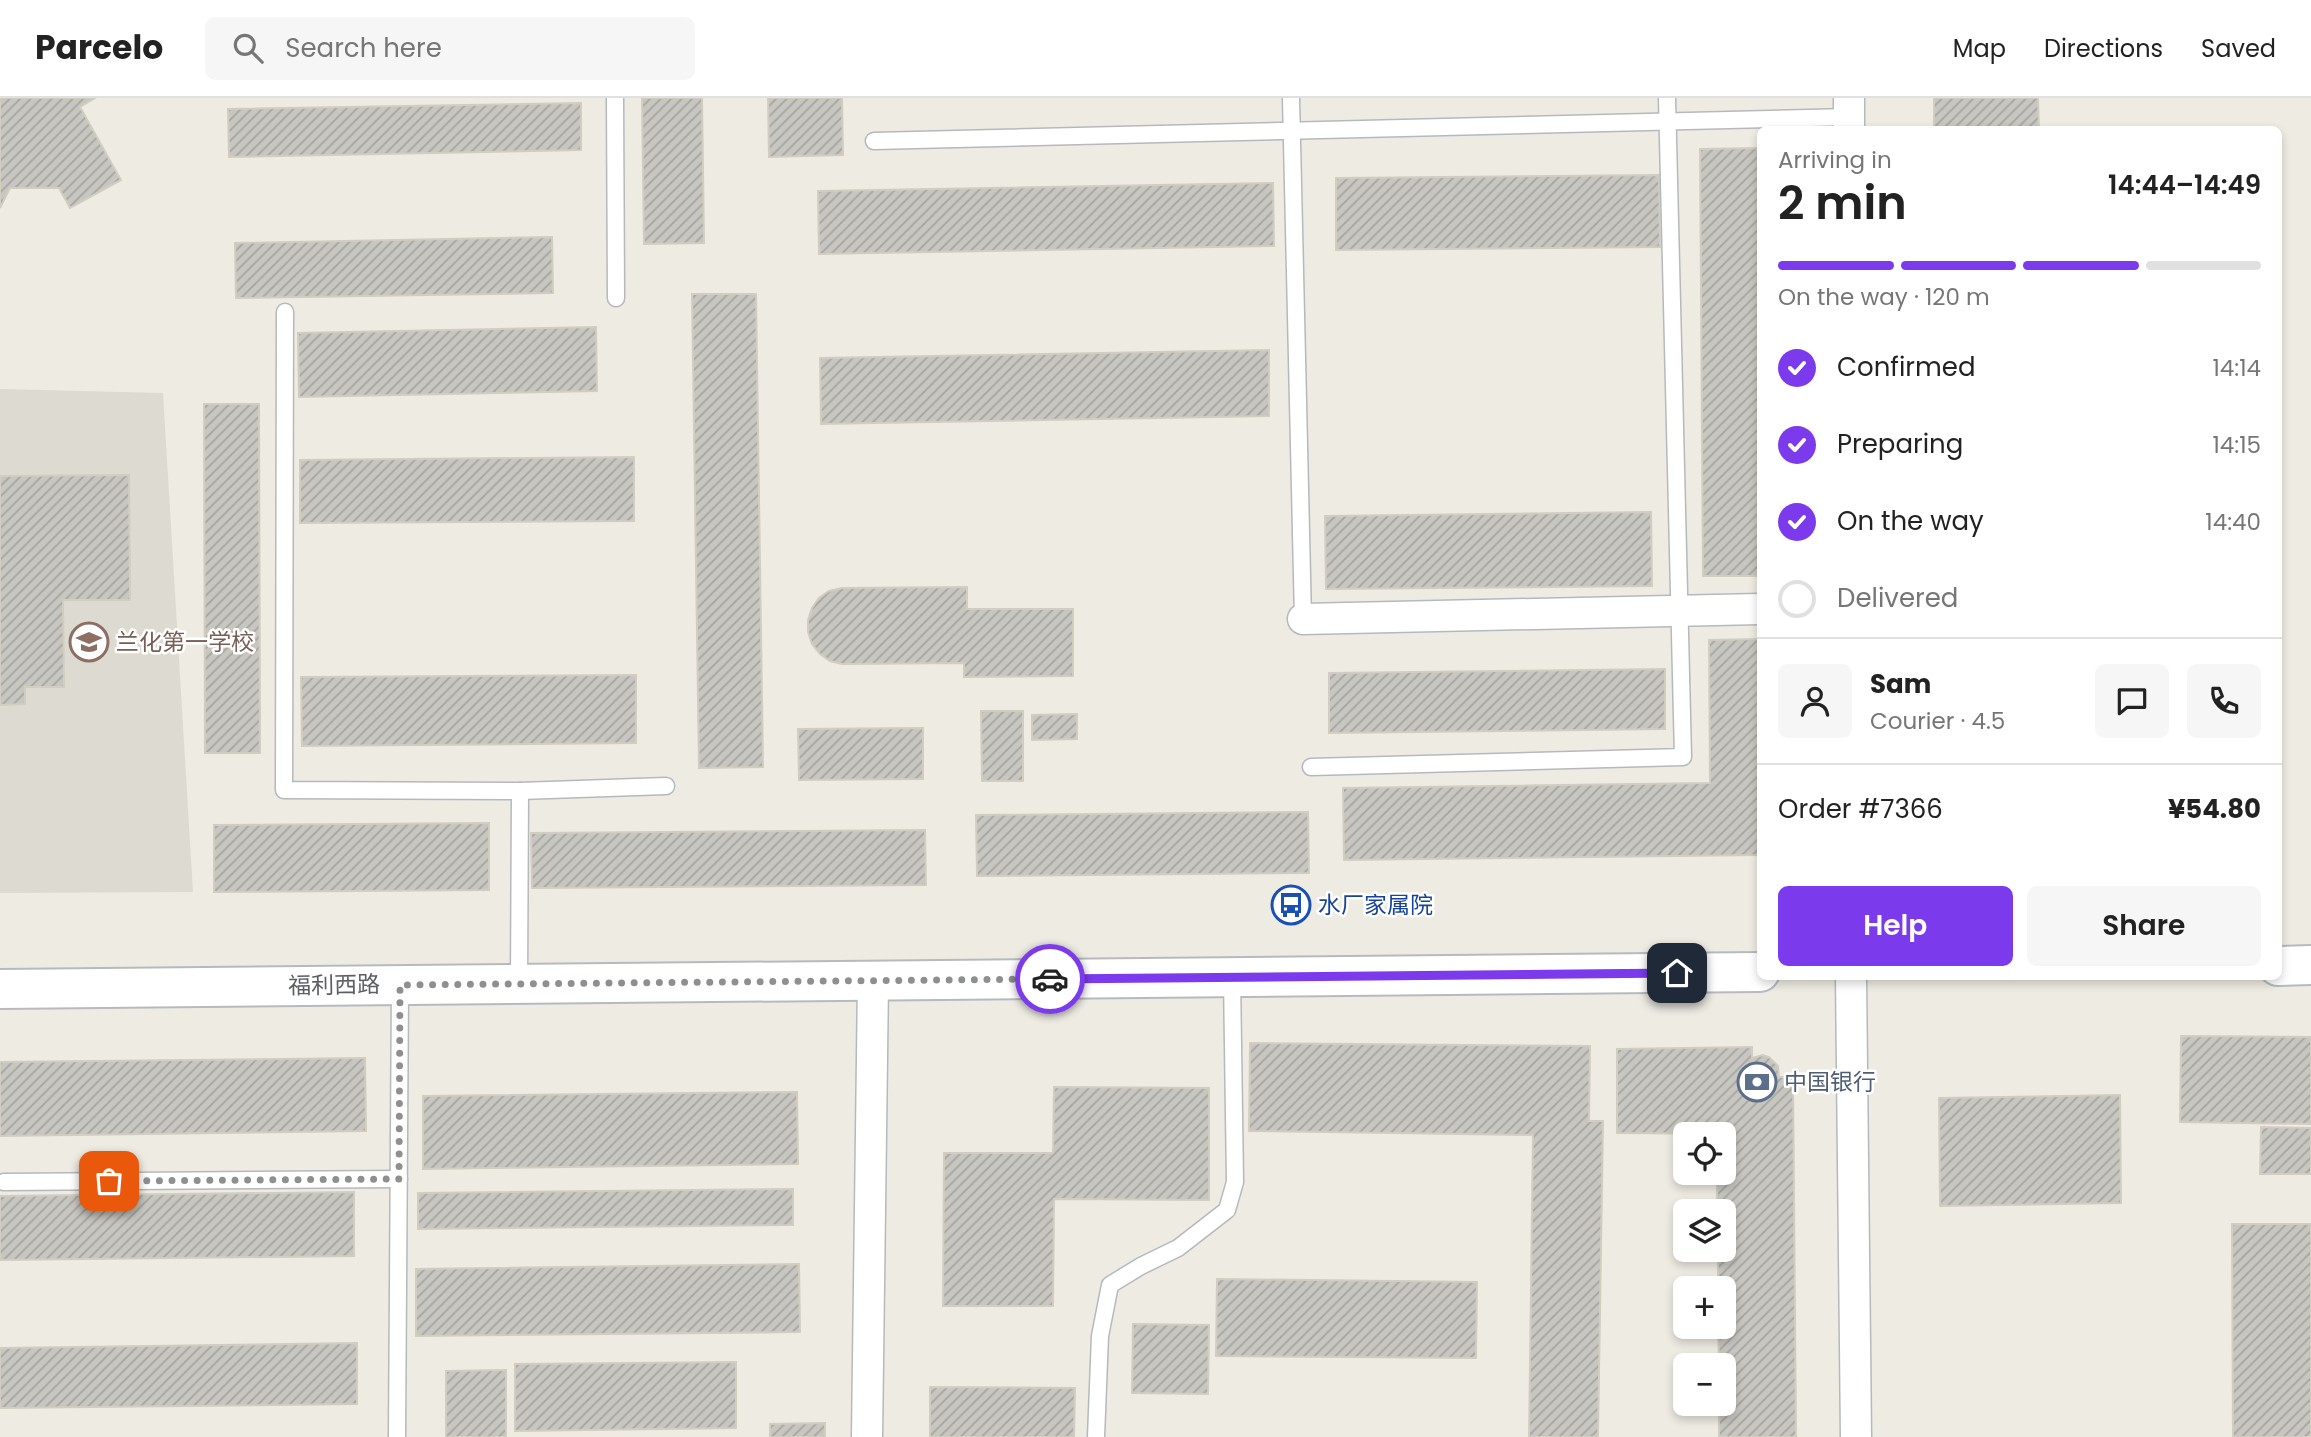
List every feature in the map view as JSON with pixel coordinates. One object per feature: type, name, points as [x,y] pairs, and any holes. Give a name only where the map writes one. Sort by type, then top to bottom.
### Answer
[{"type":"main road","points":[[2282,966],[2311,965]]},
{"type":"main road","name":"福利西路","points":[[0,989],[1757,972]]},
{"type":"street","points":[[1303,618],[1757,609]]},
{"type":"street","points":[[1852,980],[1856,1437]]},
{"type":"street","points":[[867,1437],[873,981]]},
{"type":"lane","points":[[615,98],[616,298]]},
{"type":"lane","points":[[1291,98],[1303,618]]},
{"type":"lane","points":[[1311,766],[1683,757],[1667,98]]},
{"type":"lane","points":[[874,141],[1849,115]]},
{"type":"lane","points":[[285,312],[284,790],[520,790],[666,786]]},
{"type":"lane","points":[[519,984],[520,790]]},
{"type":"lane","points":[[1096,1437],[1100,1336],[1110,1286],[1141,1266],[1178,1248],[1227,1210],[1235,1182],[1232,977]]},
{"type":"lane","points":[[397,1437],[400,985]]},
{"type":"lane","points":[[4,1182],[399,1179]]},
{"type":"shaded area","name":"兰化第一学校","points":[[0,389],[163,393],[193,892],[0,893]]},
{"type":"building","points":[[0,98],[95,98],[80,107],[121,180],[70,208],[59,188],[10,188],[0,208]]},
{"type":"building","points":[[642,98],[702,98],[704,243],[644,244]]},
{"type":"building","points":[[768,98],[842,98],[843,155],[769,157]]},
{"type":"building","points":[[1934,98],[2038,98],[2039,126],[1934,126]]},
{"type":"building","points":[[581,103],[581,150],[229,157],[228,109]]},
{"type":"building","points":[[1757,148],[1757,576],[1703,576],[1700,149]]},
{"type":"building","points":[[1659,175],[1660,247],[1336,250],[1336,178]]},
{"type":"building","points":[[1273,183],[1274,246],[819,254],[818,191]]},
{"type":"building","points":[[552,237],[553,293],[236,298],[235,243]]},
{"type":"building","points":[[692,294],[756,294],[763,767],[699,768]]},
{"type":"building","points":[[596,327],[597,391],[299,397],[298,333]]},
{"type":"building","points":[[1269,350],[1269,416],[821,424],[820,358]]},
{"type":"building","points":[[204,404],[259,404],[260,753],[205,753]]},
{"type":"building","points":[[634,457],[634,521],[300,523],[300,460]]},
{"type":"building","points":[[129,475],[130,600],[63,600],[64,687],[25,687],[25,704],[0,705],[0,476]]},
{"type":"building","points":[[1651,512],[1652,586],[1326,589],[1325,516]]},
{"type":"building","points":[[967,587],[967,609],[1073,609],[1073,676],[964,677],[964,663],[842,664],[830,661],[820,654],[812,644],[808,632],[812,608],[819,598],[829,591],[842,588]]},
{"type":"building","points":[[1757,639],[1757,855],[1344,860],[1343,788],[1710,783],[1709,640]]},
{"type":"building","points":[[1665,669],[1665,729],[1329,733],[1329,673]]},
{"type":"building","points":[[636,675],[636,743],[302,746],[301,677]]},
{"type":"building","points":[[981,711],[1023,711],[1023,781],[982,781]]},
{"type":"building","points":[[1077,714],[1077,739],[1032,740],[1032,715]]},
{"type":"building","points":[[923,728],[923,779],[799,780],[798,729]]},
{"type":"building","points":[[1308,812],[1309,873],[977,876],[976,815]]},
{"type":"building","points":[[489,823],[489,890],[214,892],[214,825]]},
{"type":"building","points":[[925,830],[926,885],[532,888],[531,833]]},
{"type":"building","points":[[2181,1036],[2311,1037],[2311,1124],[2180,1122]]},
{"type":"building","points":[[1250,1043],[1590,1046],[1589,1121],[1603,1121],[1598,1437],[1529,1437],[1533,1135],[1249,1131]]},
{"type":"building","points":[[1752,1047],[1752,1058],[1763,1055],[1769,1057],[1778,1066],[1779,1077],[1793,1077],[1796,1437],[1719,1437],[1719,1416],[1736,1416],[1736,1353],[1719,1353],[1718,1339],[1736,1339],[1736,1276],[1718,1276],[1718,1262],[1736,1262],[1736,1199],[1717,1199],[1717,1185],[1736,1185],[1736,1122],[1673,1122],[1673,1134],[1617,1133],[1617,1049]]},
{"type":"building","points":[[365,1058],[366,1131],[0,1136],[0,1062]]},
{"type":"building","points":[[1054,1087],[1209,1088],[1209,1200],[1054,1199],[1053,1306],[943,1306],[944,1153],[1053,1153]]},
{"type":"building","points":[[797,1092],[798,1164],[423,1169],[423,1096]]},
{"type":"building","points":[[2120,1095],[2121,1203],[1940,1206],[1939,1098]]},
{"type":"building","points":[[2261,1127],[2311,1128],[2311,1174],[2260,1174]]},
{"type":"building","points":[[793,1189],[793,1225],[418,1229],[418,1193]]},
{"type":"building","points":[[354,1192],[354,1256],[0,1260],[0,1196]]},
{"type":"building","points":[[2232,1224],[2311,1224],[2311,1437],[2233,1437]]},
{"type":"building","points":[[799,1264],[800,1332],[416,1336],[416,1269]]},
{"type":"building","points":[[1217,1279],[1477,1282],[1476,1358],[1216,1356]]},
{"type":"building","points":[[1133,1324],[1209,1325],[1208,1394],[1132,1393]]},
{"type":"building","points":[[357,1343],[357,1404],[0,1408],[0,1348]]},
{"type":"building","points":[[736,1362],[736,1428],[515,1431],[515,1364]]},
{"type":"building","points":[[506,1370],[506,1437],[446,1437],[446,1371]]},
{"type":"building","points":[[930,1387],[1075,1388],[1074,1437],[930,1437]]},
{"type":"building","points":[[825,1423],[825,1437],[770,1437],[770,1424]]},
{"type":"way so far","points":[[109,1181],[399,1179],[400,985],[1050,979]]},
{"type":"place","name":"兰化第一学校","points":[[89,642]]},
{"type":"place","name":"水厂家属院","points":[[1291,905]]},
{"type":"place","name":"中国银行","points":[[1757,1082]]},
{"type":"route","points":[[1050,979],[1677,973]]}]
